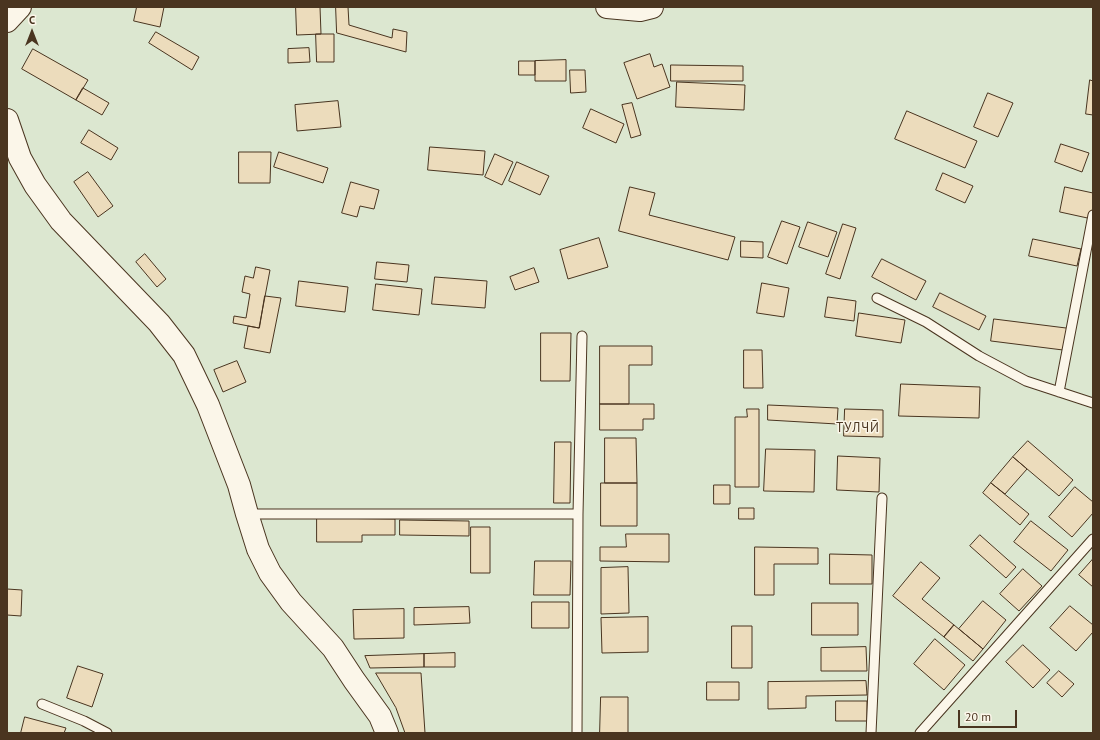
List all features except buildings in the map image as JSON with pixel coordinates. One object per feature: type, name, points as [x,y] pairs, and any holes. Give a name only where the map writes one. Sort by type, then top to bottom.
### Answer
[{"type":"street","points":[[7,21],[20,7]]},
{"type":"street","points":[[607,7],[640,10],[652,7]]},
{"type":"street","points":[[7,120],[20,158],[35,185],[62,221],[140,302],[159,323],[184,355],[208,405],[240,484],[247,514],[258,549],[270,573],[291,602],[333,648],[380,716],[387,733]]},
{"type":"lane","points":[[1059,392],[1093,215]]},
{"type":"lane","points":[[877,298],[926,322],[979,356],[1026,381],[1093,403]]},
{"type":"lane","points":[[577,733],[578,514],[582,336]]},
{"type":"lane","points":[[871,733],[882,498]]},
{"type":"lane","points":[[247,514],[578,514]]},
{"type":"lane","points":[[920,733],[1093,539]]},
{"type":"lane","points":[[42,704],[84,721],[107,733]]},
{"type":"green space","points":[[7,7],[1093,7],[1093,733],[7,733]]},
{"type":"district","name":"ТУЛЧӢ","points":[[858,428]]}]
